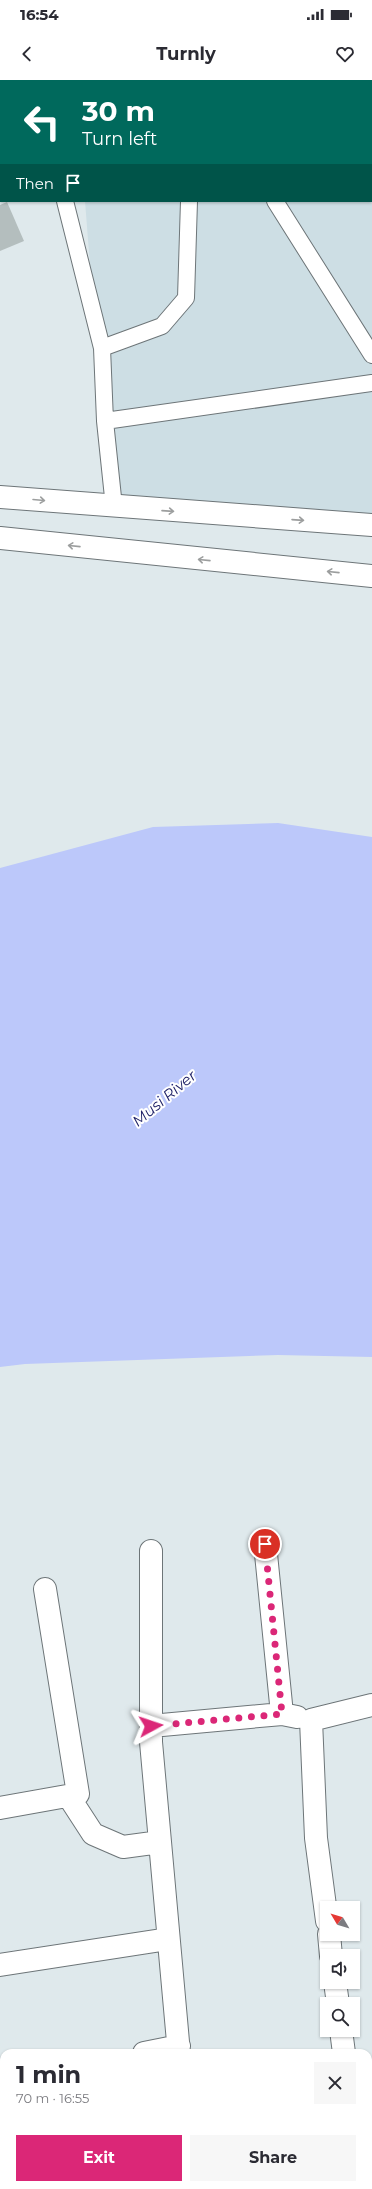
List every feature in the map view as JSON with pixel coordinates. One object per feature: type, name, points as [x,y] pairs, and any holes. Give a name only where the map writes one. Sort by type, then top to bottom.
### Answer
[{"type":"street","points":[[0,497],[114,507],[372,525]]},
{"type":"street","points":[[0,538],[372,576]]},
{"type":"street","points":[[265,1544],[282,1714]]},
{"type":"street","points":[[151,1551],[150,1742],[179,2049]]},
{"type":"street","points":[[0,1808],[69,1797],[78,1794],[45,1589]]},
{"type":"street","points":[[151,1726],[282,1714],[311,1720],[372,1705]]},
{"type":"street","points":[[311,1720],[316,1838],[324,1901]]},
{"type":"street","points":[[69,1797],[92,1834],[123,1847],[160,1842]]},
{"type":"street","points":[[0,1965],[168,1939]]},
{"type":"street","points":[[342,2037],[343,2049]]},
{"type":"lane","points":[[65,202],[102,348],[105,421],[114,507]]},
{"type":"lane","points":[[102,348],[162,326],[186,298],[189,202]]},
{"type":"lane","points":[[276,202],[372,355]]},
{"type":"lane","points":[[105,421],[372,383]]},
{"type":"shaded area","points":[[85,202],[372,202],[372,525],[109,506]]},
{"type":"water","name":"Musi River","points":[[278,823],[372,837],[372,1357],[278,1355],[25,1364],[0,1367],[0,868],[153,827]]},
{"type":"building","points":[[7,202],[24,241],[0,251],[0,205]]},
{"type":"route","points":[[151,1726],[282,1714],[265,1544]]}]
